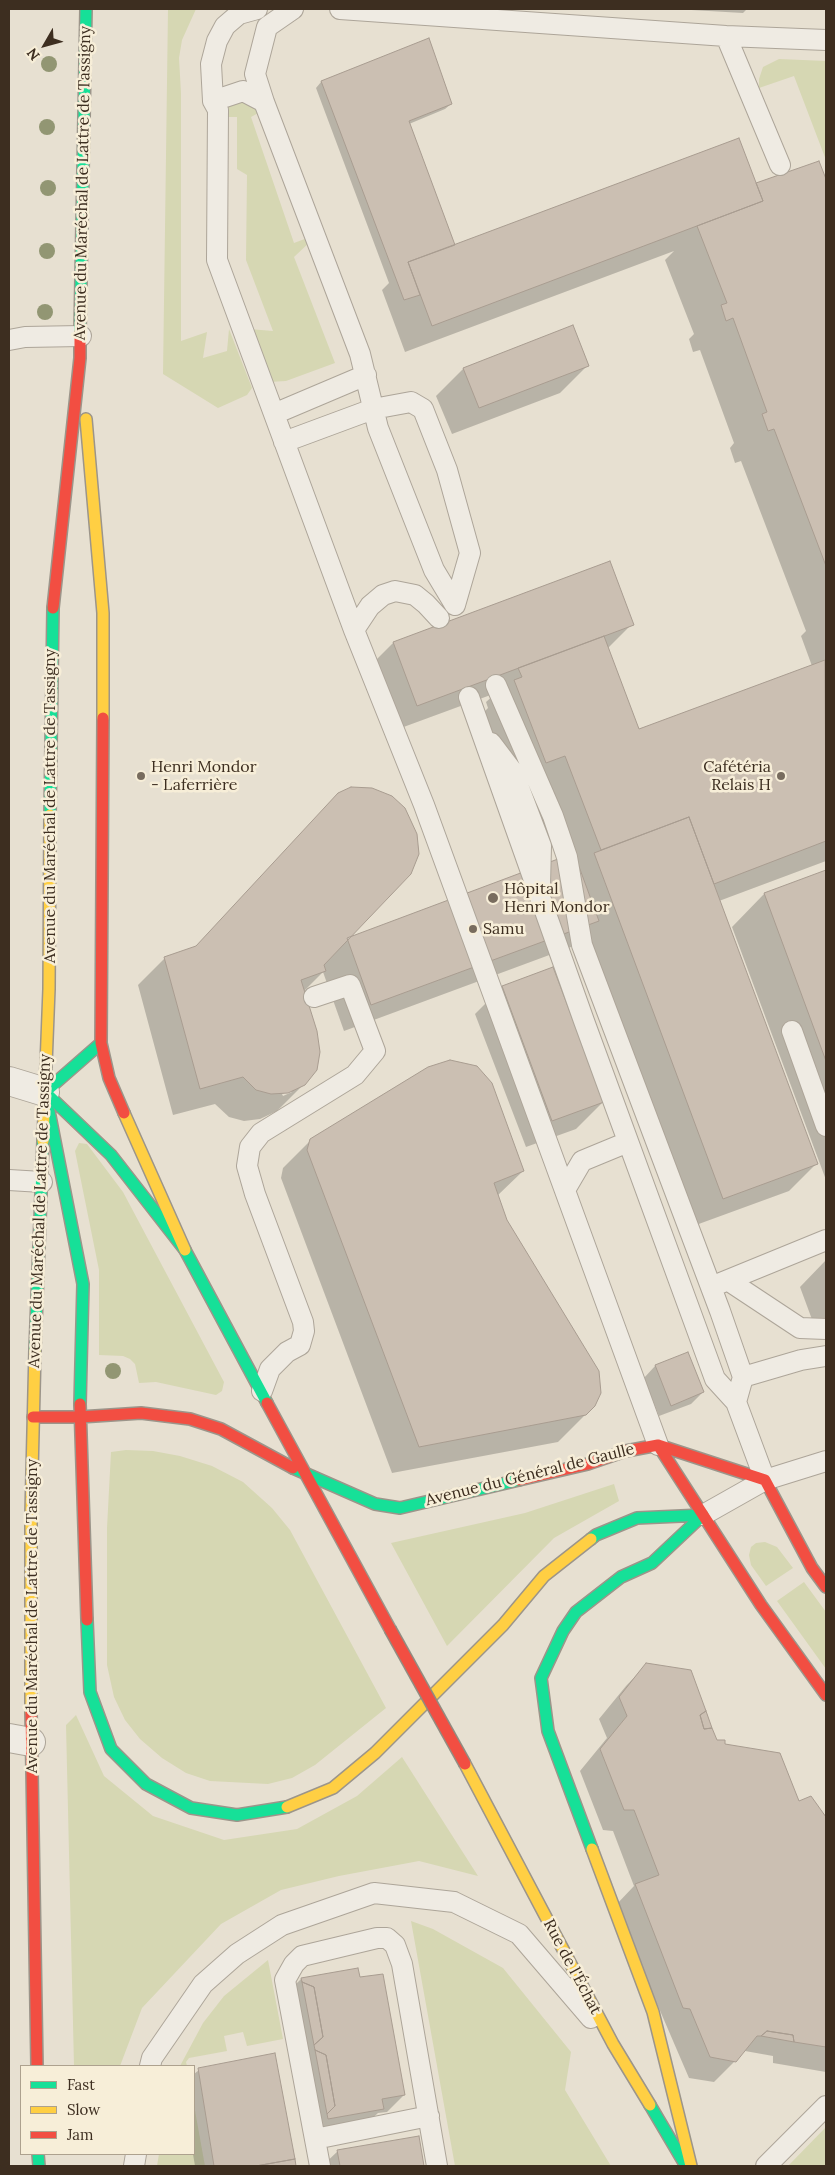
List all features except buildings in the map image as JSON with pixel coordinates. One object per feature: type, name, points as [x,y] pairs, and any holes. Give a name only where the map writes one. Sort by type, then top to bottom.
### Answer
[{"type":"main road","name":"Avenue du Maréchal de Lattre de Tassigny","points":[[86,9],[80,358],[103,613],[101,1043],[109,1078],[185,1250]]},
{"type":"main road","name":"Avenue du Maréchal de Lattre de Tassigny","points":[[37,2065],[20,1740],[49,955],[51,622],[80,358]]},
{"type":"main road","points":[[45,1092],[101,1043]]},
{"type":"main road","points":[[45,1092],[111,1156],[185,1250]]},
{"type":"main road","points":[[45,1092],[83,1284],[80,1417],[90,1692],[111,1749],[146,1784],[191,1808],[237,1815],[285,1808],[333,1788],[382,1747],[503,1625],[544,1576],[596,1535],[637,1518],[703,1515]]},
{"type":"main road","name":"Rue de l'Échat","points":[[185,1250],[262,1390],[344,1547],[465,1764],[613,2044],[686,2166]]},
{"type":"main road","name":"Avenue du Général de Gaulle","points":[[33,1417],[80,1417],[141,1413],[190,1419],[221,1430],[306,1474],[375,1504],[400,1508],[588,1464],[626,1451],[658,1445],[765,1480]]},
{"type":"main road","points":[[658,1445],[761,1605],[826,1695]]},
{"type":"main road","points":[[765,1480],[812,1568],[826,1587]]},
{"type":"main road","points":[[691,2166],[653,2012],[548,1731],[542,1678],[563,1631],[576,1612],[621,1577],[652,1563],[703,1515]]},
{"type":"street","points":[[9,1081],[45,1092]]},
{"type":"lane","points":[[257,9],[239,14],[225,26],[216,41],[211,64],[213,102],[218,110],[217,260],[354,630],[424,804],[658,1445]]},
{"type":"lane","points":[[284,442],[373,409],[411,402],[423,409],[448,470],[470,552],[455,605],[434,570],[378,428],[373,409],[366,375],[360,354],[255,74],[267,27],[293,9]]},
{"type":"lane","points":[[340,9],[726,36],[826,40]]},
{"type":"lane","points":[[726,36],[780,165]]},
{"type":"lane","points":[[213,102],[243,91],[264,102]]},
{"type":"lane","points":[[9,340],[25,337],[80,336]]},
{"type":"lane","points":[[274,414],[366,375]]},
{"type":"lane","points":[[354,630],[370,606],[383,596],[395,591],[415,595],[439,618]]},
{"type":"lane","points":[[496,685],[553,816],[567,856],[582,945],[616,1035],[720,1284],[743,1377],[736,1402]]},
{"type":"lane","points":[[469,697],[584,1022],[715,1378],[736,1402],[765,1480]]},
{"type":"lane","points":[[262,1390],[270,1369],[288,1352],[300,1345],[304,1331],[303,1322],[255,1194],[247,1166],[250,1148],[261,1133],[355,1075],[375,1051],[350,986],[314,997]]},
{"type":"lane","points":[[584,1022],[616,1035]]},
{"type":"lane","points":[[792,1031],[826,1126]]},
{"type":"lane","points":[[565,1190],[582,1161],[628,1142]]},
{"type":"lane","points":[[9,1180],[42,1182]]},
{"type":"lane","points":[[720,1284],[826,1240]]},
{"type":"lane","points":[[720,1284],[800,1328],[826,1329]]},
{"type":"lane","points":[[743,1377],[801,1360],[826,1356]]},
{"type":"lane","points":[[703,1515],[765,1480],[826,1461]]},
{"type":"lane","points":[[150,2065],[152,2058],[204,1984],[237,1954],[282,1924],[374,1893],[454,1902],[519,1934],[613,2044]]},
{"type":"lane","points":[[320,2166],[285,1980],[294,1964],[302,1956],[376,1938],[387,1938],[395,1945],[402,1964],[437,2166]]},
{"type":"lane","points":[[766,2166],[826,2106]]},
{"type":"lane","points":[[315,2139],[428,2116]]},
{"type":"green space","points":[[168,9],[196,9],[182,40],[179,58],[181,93],[181,341],[207,332],[203,358],[227,351],[229,329],[252,388],[247,395],[218,408],[163,374]]},
{"type":"green space","points":[[779,59],[826,61],[826,160],[794,76],[759,88],[759,79],[763,67]]},
{"type":"green space","points":[[238,99],[262,111],[251,117],[294,243],[310,237],[311,241],[294,257],[335,363],[286,381],[269,382],[249,329],[273,331],[246,260],[247,175],[237,169],[237,117],[224,117],[227,108]]},
{"type":"green space","points":[[79,1143],[87,1144],[123,1192],[224,1382],[222,1391],[216,1395],[156,1382],[139,1383],[135,1364],[130,1359],[123,1356],[99,1355],[99,1270],[75,1151]]},
{"type":"green space","points":[[126,1450],[153,1451],[180,1456],[212,1466],[243,1482],[272,1508],[290,1530],[386,1708],[315,1765],[292,1778],[268,1784],[210,1781],[186,1773],[162,1758],[140,1739],[125,1720],[114,1697],[107,1665],[107,1528],[111,1452]]},
{"type":"green space","points":[[614,1484],[619,1501],[554,1538],[447,1646],[391,1543],[525,1513]]},
{"type":"green space","points":[[765,1542],[777,1547],[793,1568],[766,1586],[751,1565],[749,1555],[751,1547],[756,1543]]},
{"type":"green space","points":[[804,1582],[826,1612],[826,1669],[777,1601]]},
{"type":"green space","points":[[76,1715],[104,1776],[153,1816],[224,1840],[297,1829],[357,1796],[402,1757],[478,1876],[419,1861],[339,1876],[281,1890],[221,1924],[142,2008],[120,2065],[74,2065],[66,1725]]},
{"type":"green space","points":[[411,1921],[433,1929],[503,1968],[571,2052],[565,2090],[611,2166],[455,2166]]},
{"type":"green space","points":[[268,1960],[283,2039],[247,2046],[243,2032],[224,2036],[227,2051],[189,2058],[186,2062],[187,2065],[181,2065],[203,2023],[224,1996]]},
{"type":"green space","points":[[195,2111],[205,2166],[157,2166],[159,2155],[195,2155]]},
{"type":"green space","points":[[826,2127],[826,2166],[788,2166]]},
{"type":"traffic: fast","points":[[80,332],[86,9]]},
{"type":"traffic: fast","points":[[50,815],[53,608]]},
{"type":"traffic: fast","points":[[45,1092],[101,1043]]},
{"type":"traffic: fast","points":[[45,1092],[111,1155],[185,1250],[267,1403]]},
{"type":"traffic: fast","points":[[49,1111],[83,1284],[80,1404]]},
{"type":"traffic: fast","points":[[35,1350],[43,1141]]},
{"type":"traffic: fast","points":[[293,1468],[375,1504],[400,1508],[519,1480]]},
{"type":"traffic: fast","points":[[591,1539],[596,1535],[637,1518],[703,1515]]},
{"type":"traffic: fast","points":[[592,1849],[548,1731],[541,1678],[563,1631],[576,1612],[621,1577],[652,1563],[703,1515]]},
{"type":"traffic: fast","points":[[87,1620],[90,1692],[111,1749],[146,1784],[191,1808],[237,1815],[287,1807]]},
{"type":"traffic: fast","points":[[650,2105],[686,2166]]},
{"type":"traffic: fast","points":[[38,2155],[39,2166]]},
{"type":"traffic: slow","points":[[86,419],[103,613],[103,718]]},
{"type":"traffic: slow","points":[[43,1141],[49,989],[50,815]]},
{"type":"traffic: slow","points":[[124,1113],[185,1250]]},
{"type":"traffic: slow","points":[[31,1712],[31,1514],[35,1350]]},
{"type":"traffic: slow","points":[[287,1807],[333,1788],[375,1753],[503,1625],[544,1576],[591,1539]]},
{"type":"traffic: slow","points":[[465,1764],[613,2044],[650,2105]]},
{"type":"traffic: slow","points":[[592,1849],[653,2012],[691,2166]]},
{"type":"traffic: jam","points":[[53,608],[80,358],[80,332]]},
{"type":"traffic: jam","points":[[103,718],[101,1043],[109,1078],[124,1113]]},
{"type":"traffic: jam","points":[[267,1403],[390,1629]]},
{"type":"traffic: jam","points":[[80,1404],[87,1620]]},
{"type":"traffic: jam","points":[[33,1417],[80,1417],[141,1413],[190,1419],[221,1429],[293,1468]]},
{"type":"traffic: jam","points":[[519,1480],[588,1464],[626,1451],[658,1445],[765,1480],[812,1568],[826,1587]]},
{"type":"traffic: jam","points":[[658,1445],[761,1605],[826,1695]]},
{"type":"traffic: jam","points":[[390,1629],[465,1764]]},
{"type":"traffic: jam","points":[[31,1712],[37,2065]]},
{"type":"place","name":"Henri Mondor - Laferrière","points":[[141,776]]},
{"type":"place","name":"Cafétéria Relais H","points":[[781,776]]},
{"type":"place","name":"Hôpital Henri Mondor","points":[[493,898]]},
{"type":"place","name":"Samu","points":[[473,929]]}]
